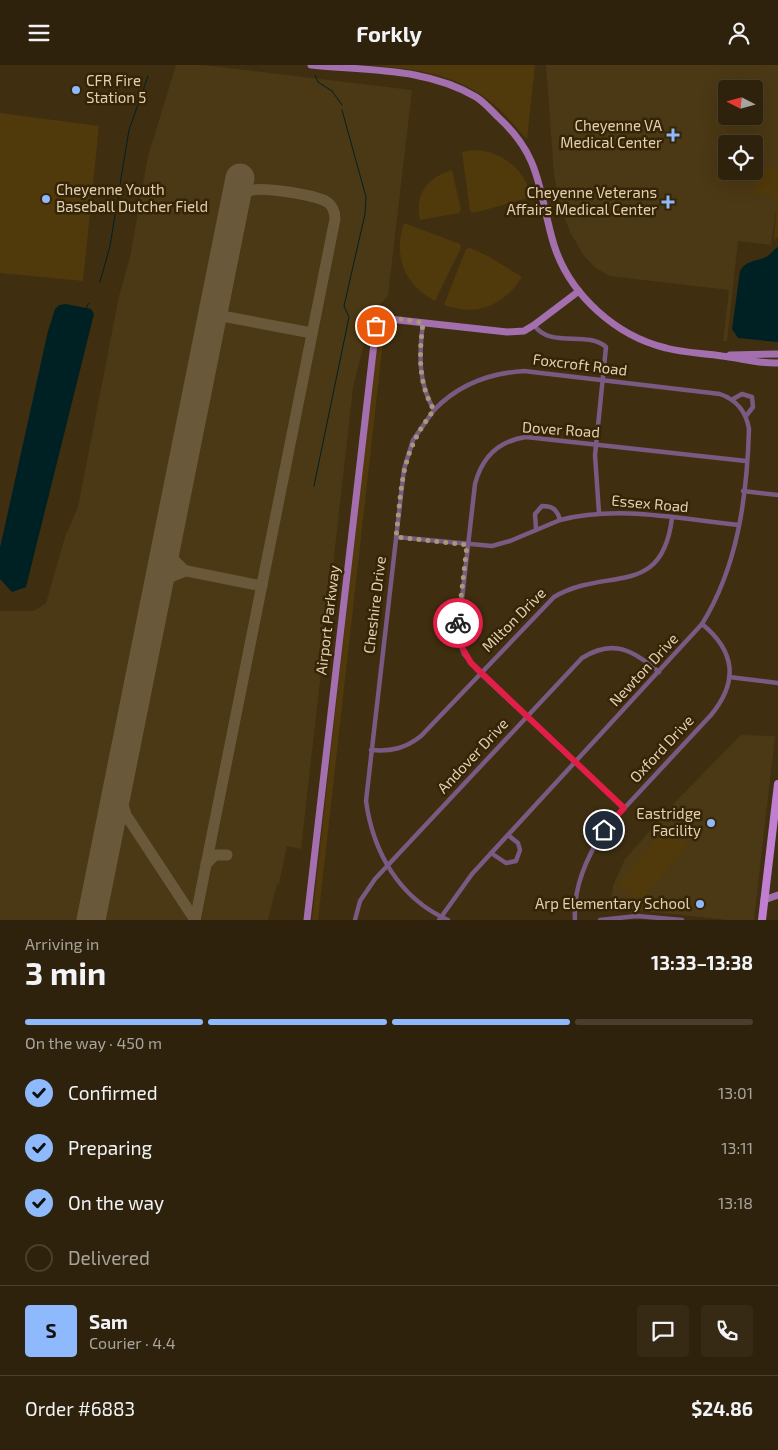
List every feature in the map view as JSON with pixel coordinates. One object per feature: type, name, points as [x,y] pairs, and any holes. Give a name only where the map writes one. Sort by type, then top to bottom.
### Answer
[{"type":"main road","points":[[762,920],[778,784]]},
{"type":"street","points":[[310,65],[412,74],[449,84],[477,97],[515,133],[531,158],[545,199],[554,245],[563,267],[579,291],[601,314],[634,337],[666,349],[725,356],[753,362],[778,363]]},
{"type":"street","points":[[434,410],[422,382],[420,362],[423,323],[515,333],[524,331],[534,325],[579,291]]},
{"type":"street","name":"Airport Parkway","points":[[307,920],[374,333],[378,323],[389,319],[423,323]]},
{"type":"street","points":[[534,325],[546,336],[603,344],[607,352],[596,445],[595,477],[599,513]]},
{"type":"street","points":[[725,356],[778,354]]},
{"type":"street","name":"Foxcroft Road","points":[[434,410],[464,386],[498,374],[524,371],[712,392],[732,399],[742,394],[752,397],[753,407],[746,416],[749,429],[743,491]]},
{"type":"street","points":[[732,399],[746,416]]},
{"type":"street","name":"Cheshire Drive","points":[[434,410],[421,427],[408,455],[402,483],[367,790],[368,815],[386,867],[414,899],[440,918],[448,920]]},
{"type":"street","name":"Dover Road","points":[[624,808],[480,673],[464,654],[458,634],[474,484],[479,469],[495,449],[515,439],[526,437],[746,461]]},
{"type":"street","points":[[743,491],[778,495]]},
{"type":"street","name":"Newton Drive","points":[[440,918],[460,888],[491,853],[702,624],[713,607],[728,571],[739,525],[743,491]]},
{"type":"street","points":[[536,529],[535,514],[542,507],[554,508],[560,520]]},
{"type":"street","name":"Essex Road","points":[[396,537],[467,545],[500,545],[560,520],[599,513],[739,525]]},
{"type":"street","name":"Milton Drive","points":[[371,751],[393,750],[413,743],[554,597],[581,584],[623,579],[646,570],[665,549],[672,518]]},
{"type":"street","points":[[702,624],[724,646],[729,661],[730,677],[778,683]]},
{"type":"street","name":"Andover Drive","points":[[355,920],[360,901],[367,888],[575,665],[596,650],[613,647],[630,651],[659,672]]},
{"type":"street","name":"Oxford Drive","points":[[575,920],[576,897],[586,862],[604,830],[716,708],[724,695],[730,677]]},
{"type":"street","points":[[491,853],[506,863],[516,861],[520,850],[518,843],[508,835]]},
{"type":"street","points":[[764,900],[778,895]]},
{"type":"street","points":[[600,920],[631,915],[682,920]]},
{"type":"shaded area","points":[[176,65],[203,65],[412,90],[388,296],[365,319],[364,326],[368,327],[353,388],[301,849],[287,846],[279,884],[277,884],[268,920],[0,920],[0,611],[34,611],[46,603],[65,537],[78,507],[119,296],[130,257],[148,156]]},
{"type":"shaded area","points":[[369,65],[535,65],[527,139],[497,107],[464,85],[434,74],[402,68]]},
{"type":"shaded area","name":"Cheyenne Veterans Affairs Medical Center","points":[[546,65],[778,65],[778,195],[771,245],[738,241],[727,341],[723,341],[729,290],[609,276],[596,268],[584,256],[570,232],[561,209],[554,175]]},
{"type":"shaded area","name":"Cheyenne Youth Baseball Dutcher Field","points":[[0,113],[99,126],[83,281],[0,273]]},
{"type":"shaded area","points":[[472,150],[492,153],[510,163],[523,177],[531,197],[474,213],[470,211],[462,152]]},
{"type":"shaded area","points":[[763,168],[778,169],[778,237],[774,240],[777,200],[773,200],[773,196],[758,194],[756,191],[757,180],[763,180]]},
{"type":"shaded area","points":[[452,170],[461,210],[459,213],[420,220],[419,202],[425,188],[436,177]]},
{"type":"shaded area","points":[[404,223],[460,244],[461,248],[435,301],[416,287],[404,268],[400,247]]},
{"type":"shaded area","points":[[470,248],[488,256],[522,277],[507,295],[498,302],[488,306],[467,310],[444,305],[466,249]]},
{"type":"shaded area","points":[[385,324],[318,920],[312,920],[376,348],[379,330]]},
{"type":"shaded area","name":"Eastridge Facility","points":[[741,735],[775,736],[754,920],[729,920],[634,910],[609,912],[613,886],[625,859],[677,800]]},
{"type":"shaded area","points":[[666,827],[688,845],[640,902],[618,884]]},
{"type":"water","points":[[778,247],[778,342],[738,338],[732,329],[740,271],[746,264],[769,255]]},
{"type":"water","points":[[66,304],[91,309],[94,314],[26,587],[12,592],[0,579],[0,548],[48,331],[55,309],[59,305]]},
{"type":"waterway","points":[[315,75],[318,82],[332,91],[342,105]]},
{"type":"waterway","points":[[100,282],[110,246],[129,130],[148,76]]},
{"type":"waterway","points":[[314,486],[349,317],[344,306],[365,214],[366,197],[342,110]]},
{"type":"waterway","points":[[86,308],[89,303]]},
{"type":"taxiway","points":[[195,920],[335,219],[332,207],[321,199],[288,192],[265,190],[255,190],[246,193],[238,202],[232,217]]},
{"type":"taxiway","points":[[210,328],[213,320],[222,316],[312,333]]},
{"type":"taxiway","points":[[168,539],[172,558],[184,570]]},
{"type":"taxiway","points":[[162,566],[262,586]]},
{"type":"taxiway","points":[[157,595],[166,579],[183,572]]},
{"type":"taxiway","points":[[121,775],[120,794],[126,815],[195,920]]},
{"type":"taxiway","points":[[108,835],[116,820],[125,818],[129,820]]},
{"type":"taxiway","points":[[206,864],[215,855],[227,855]]},
{"type":"runway","points":[[91,920],[240,178]]},
{"type":"way so far","points":[[376,326],[385,319],[423,323],[420,344],[422,382],[434,410],[413,440],[408,455],[404,469],[396,537],[467,545],[458,623]]},
{"type":"place","name":"CFR Fire Station 5","points":[[76,90]]},
{"type":"place","name":"Cheyenne VA Medical Center","points":[[673,135]]},
{"type":"place","name":"Cheyenne Youth Baseball Dutcher Field","points":[[46,199]]},
{"type":"place","name":"Cheyenne Veterans Affairs Medical Center","points":[[668,202]]},
{"type":"place","name":"Eastridge Facility","points":[[711,823]]},
{"type":"place","name":"Arp Elementary School","points":[[700,904]]},
{"type":"route","points":[[458,623],[460,644],[464,654],[471,663],[624,808],[604,830]]}]
